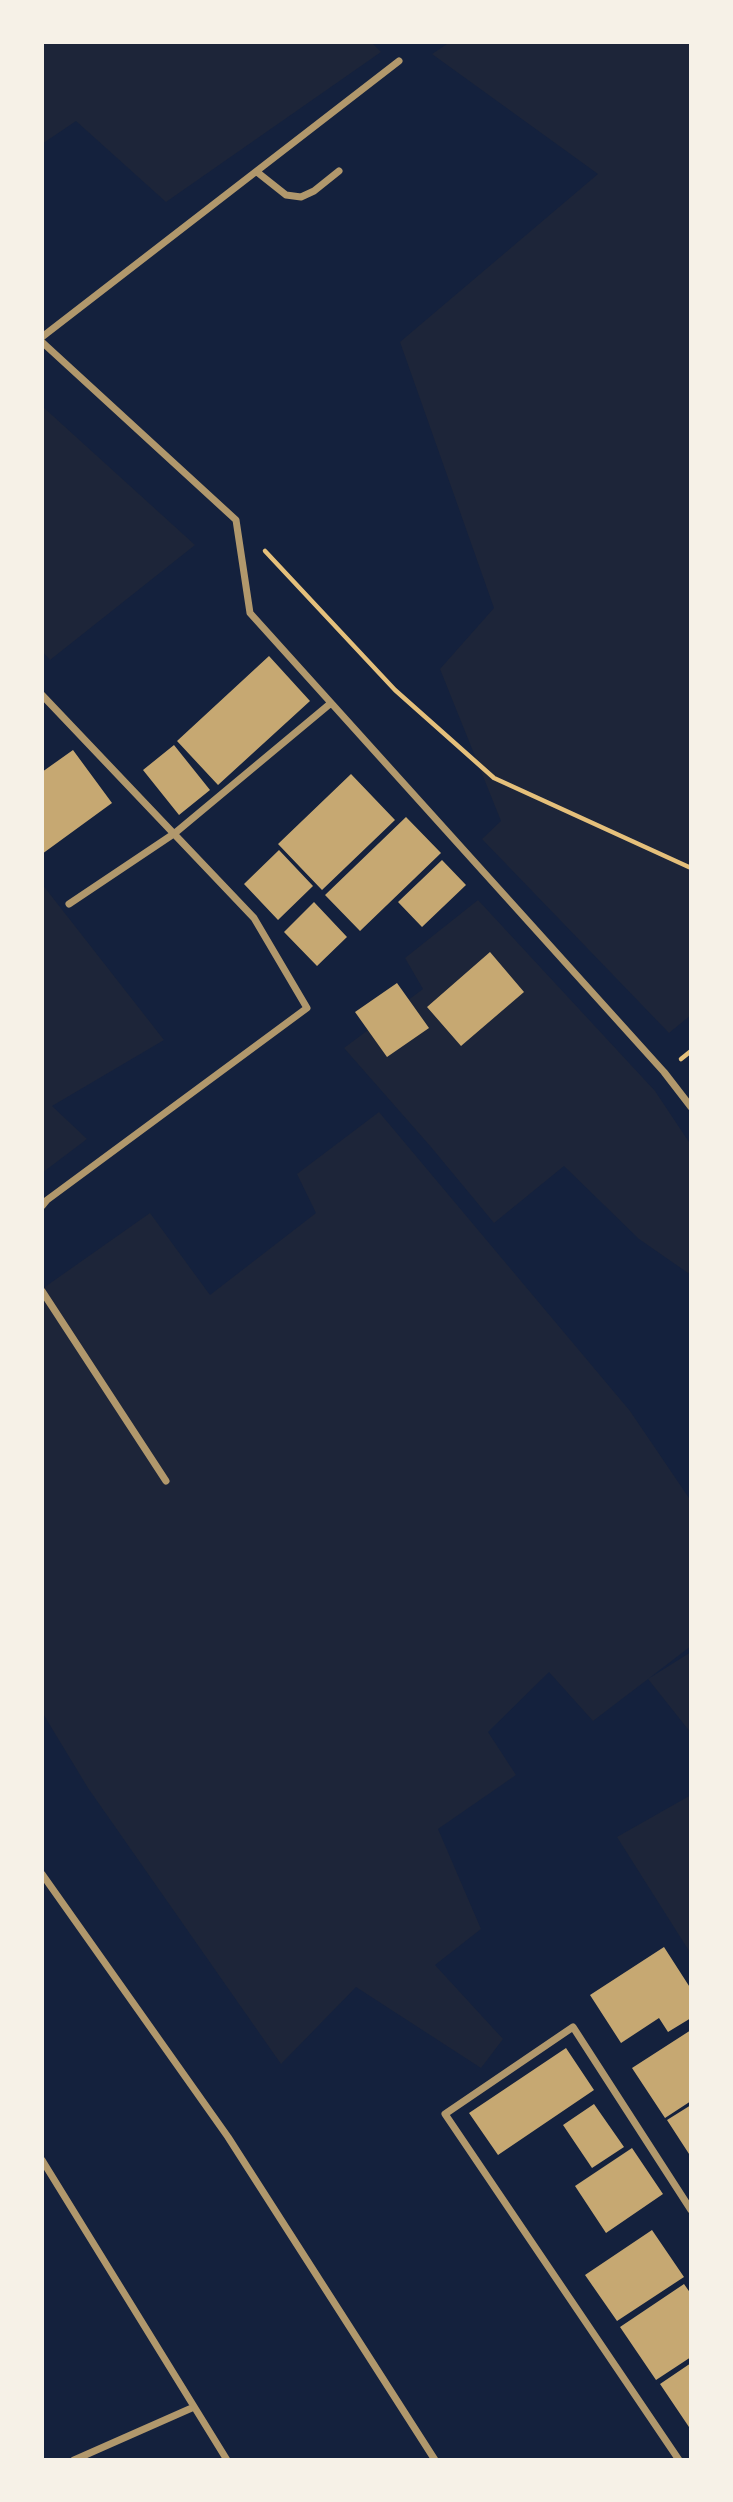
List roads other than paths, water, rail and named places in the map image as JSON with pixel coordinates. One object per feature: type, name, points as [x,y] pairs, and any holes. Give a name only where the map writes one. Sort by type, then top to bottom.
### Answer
[{"type":"street","points":[[399,61],[42,340],[236,520],[250,613],[664,1072],[691,1107]]},
{"type":"street","points":[[257,172],[286,195],[301,197],[314,191],[340,171]]},
{"type":"street","points":[[42,695],[254,918],[307,1008],[42,1206]]},
{"type":"street","points":[[69,904],[175,833],[331,702]]},
{"type":"street","points":[[42,1291],[166,1481]]},
{"type":"street","points":[[42,1874],[228,2137],[435,2460]]},
{"type":"street","points":[[679,2460],[445,2114],[573,2027],[691,2210]]},
{"type":"street","points":[[42,2160],[227,2460]]},
{"type":"street","points":[[74,2460],[194,2407]]}]
